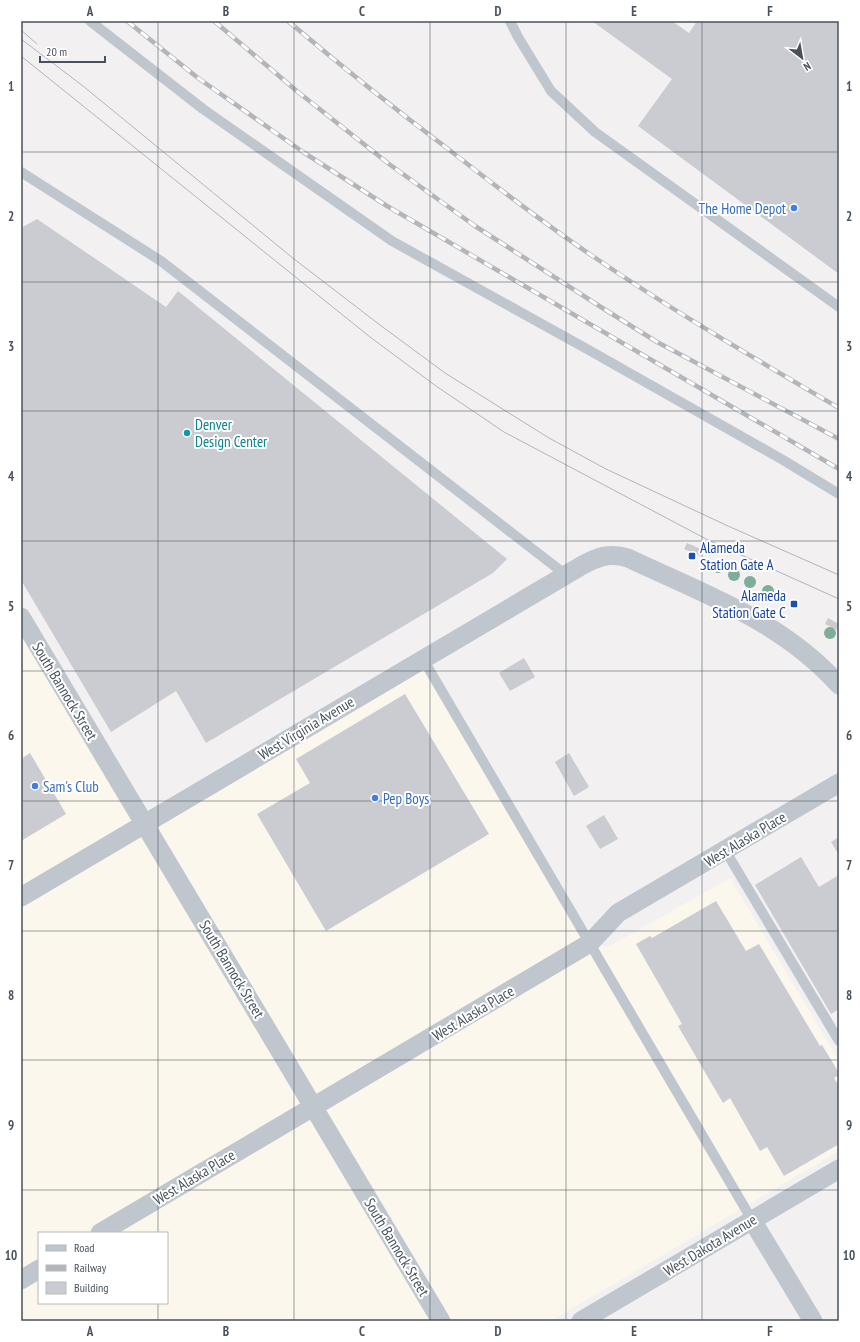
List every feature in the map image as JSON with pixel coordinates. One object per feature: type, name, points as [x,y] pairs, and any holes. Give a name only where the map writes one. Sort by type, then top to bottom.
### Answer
[{"type":"street","name":"West Virginia Avenue","points":[[21,897],[600,556],[613,554],[628,558],[757,619],[779,632],[808,654],[839,685]]},
{"type":"street","name":"South Bannock Street","points":[[21,617],[441,1321]]},
{"type":"street","name":"West Alaska Place","points":[[102,1232],[590,944],[618,914],[839,783]]},
{"type":"street","name":"West Dakota Avenue","points":[[581,1321],[839,1169]]},
{"type":"street","points":[[752,1220],[813,1321]]},
{"type":"street","points":[[21,1280],[38,1270]]},
{"type":"lane","points":[[90,21],[203,109],[392,241],[601,356],[776,456],[839,494]]},
{"type":"lane","points":[[510,21],[518,37],[552,91],[595,132],[839,307]]},
{"type":"lane","points":[[21,172],[161,261],[566,575]]},
{"type":"lane","points":[[423,659],[752,1220]]},
{"type":"lane","points":[[725,850],[839,1041]]},
{"type":"shaded area","points":[[21,617],[145,823],[423,659],[590,943],[608,947],[730,878],[839,1061],[839,1151],[551,1321],[21,1321]]},
{"type":"building","name":"The Home Depot","points":[[592,21],[672,21],[689,33],[697,21],[839,21],[839,274],[638,126],[672,79]]},
{"type":"building","name":"Denver Design Center","points":[[37,219],[166,307],[178,291],[507,559],[493,573],[206,743],[176,691],[111,732],[21,580],[21,228]]},
{"type":"building","points":[[687,543],[703,550],[700,556],[684,549]]},
{"type":"building","points":[[828,618],[839,624],[839,631],[825,624]]},
{"type":"building","points":[[524,658],[535,677],[510,691],[499,673]]},
{"type":"building","name":"Pep Boys","points":[[405,694],[489,834],[326,931],[257,814],[310,783],[296,759]]},
{"type":"building","name":"Sam's Club","points":[[30,753],[66,814],[21,841],[21,759]]},
{"type":"building","points":[[569,753],[589,787],[574,796],[555,762]]},
{"type":"building","points":[[604,815],[618,839],[600,849],[586,826]]},
{"type":"building","points":[[839,837],[839,855],[831,842]]},
{"type":"building","points":[[801,857],[819,887],[839,875],[839,993],[837,993],[839,996],[839,1009],[831,1014],[755,885]]},
{"type":"building","points":[[716,901],[746,951],[759,944],[820,1046],[822,1045],[839,1073],[839,1075],[834,1078],[839,1086],[839,1144],[784,1176],[767,1147],[760,1151],[730,1098],[723,1103],[678,1026],[682,1024],[636,944],[650,936],[652,938]]},
{"type":"tram line","points":[[21,30],[37,44]]},
{"type":"tram line","points":[[21,39],[83,86],[294,259],[445,373],[549,438],[606,469],[728,526],[839,575]]},
{"type":"tram line","points":[[21,56],[370,337],[436,386],[504,432],[708,540],[839,599]]},
{"type":"railway","points":[[127,21],[198,78],[303,152],[387,206],[839,469]]},
{"type":"railway","points":[[214,21],[298,92],[389,164],[475,226],[657,342],[839,439]]},
{"type":"railway","points":[[288,21],[410,120],[522,206],[576,244],[684,316],[839,408]]},
{"type":"place","name":"The Home Depot","points":[[794,208]]},
{"type":"place","name":"Denver Design Center","points":[[187,433]]},
{"type":"place","name":"Alameda Station Gate A","points":[[692,556]]},
{"type":"place","name":"Alameda Station Gate C","points":[[794,604]]},
{"type":"place","name":"Sam's Club","points":[[35,786]]},
{"type":"place","name":"Pep Boys","points":[[375,798]]}]
